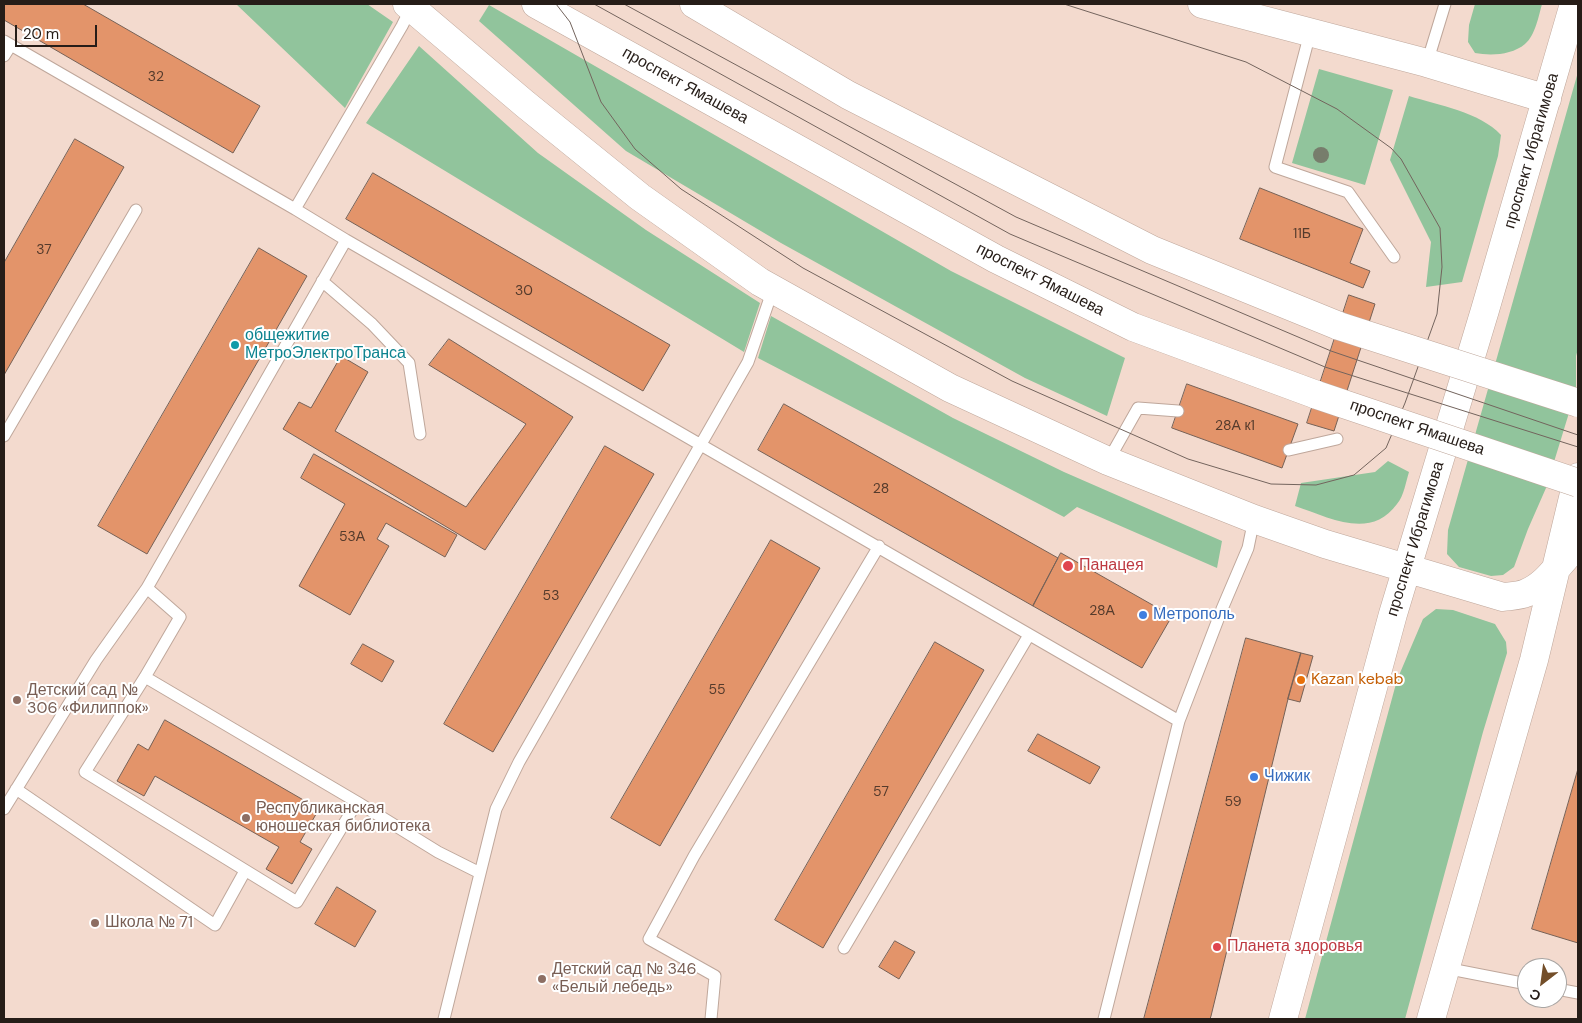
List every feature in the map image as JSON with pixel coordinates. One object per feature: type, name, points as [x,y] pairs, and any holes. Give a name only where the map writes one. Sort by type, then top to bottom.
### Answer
[{"type":"main road","name":"проспект Ямашева","points":[[536,4],[996,259],[1133,327],[1316,395],[1578,483]]},
{"type":"main road","points":[[694,4],[848,95],[1152,250],[1339,326],[1578,403]]},
{"type":"main road","points":[[1202,4],[1263,16],[1310,32],[1427,63],[1547,99]]},
{"type":"main road","name":"проспект Ибрагимова","points":[[1283,1019],[1393,614],[1486,310],[1574,4]]},
{"type":"main road","points":[[409,6],[525,104],[640,197],[760,282],[950,388],[1108,462],[1254,519],[1326,544],[1503,597],[1525,594],[1541,585],[1578,545]]},
{"type":"main road","points":[[1431,1019],[1534,660],[1578,477]]},
{"type":"lane","points":[[1427,63],[1445,4]]},
{"type":"lane","points":[[295,209],[402,26],[409,6]]},
{"type":"lane","points":[[1310,32],[1275,167],[1348,192],[1394,257]]},
{"type":"lane","points":[[4,56],[7,43],[1179,721]]},
{"type":"lane","points":[[4,436],[136,210]]},
{"type":"lane","points":[[4,809],[96,660],[147,588],[346,240]]},
{"type":"lane","points":[[322,281],[372,324],[409,363],[420,434]]},
{"type":"lane","points":[[444,1019],[496,809],[519,762],[748,362],[772,289]]},
{"type":"lane","points":[[1108,462],[1138,408],[1178,411]]},
{"type":"lane","points":[[1289,450],[1337,439]]},
{"type":"lane","points":[[1104,1019],[1179,721],[1222,609],[1248,548],[1254,519]]},
{"type":"lane","points":[[711,1019],[715,976],[649,939],[694,856],[879,546]]},
{"type":"lane","points":[[147,588],[180,617],[86,772],[297,902],[357,802]]},
{"type":"lane","points":[[844,948],[1029,635]]},
{"type":"lane","points":[[145,677],[438,852],[480,873]]},
{"type":"lane","points":[[16,789],[215,925],[245,871]]},
{"type":"lane","points":[[1445,968],[1517,982]]},
{"type":"green space","points":[[236,4],[367,4],[393,22],[345,108]]},
{"type":"green space","points":[[1475,4],[1542,4],[1534,31],[1525,44],[1520,48],[1501,54],[1488,54],[1475,53],[1468,42],[1469,25]]},
{"type":"green space","points":[[489,5],[951,271],[1125,358],[1107,416],[1025,378],[781,243],[626,151],[479,21]]},
{"type":"green space","points":[[419,46],[538,153],[646,230],[760,303],[744,352],[366,123]]},
{"type":"green space","points":[[1319,69],[1393,90],[1365,185],[1292,163]]},
{"type":"green space","points":[[1578,72],[1578,349],[1576,356],[1576,390],[1546,488],[1514,567],[1503,575],[1491,576],[1459,567],[1447,554],[1448,530]]},
{"type":"green space","points":[[1409,96],[1445,106],[1482,120],[1501,135],[1498,156],[1462,282],[1426,287],[1431,242],[1390,160]]},
{"type":"green space","points":[[771,316],[953,418],[1064,472],[1222,541],[1217,568],[1077,507],[1064,517],[758,358]]},
{"type":"green space","points":[[1388,461],[1409,472],[1403,493],[1397,504],[1386,515],[1374,521],[1362,524],[1349,523],[1295,506],[1301,483],[1375,472]]},
{"type":"green space","points":[[1436,609],[1453,610],[1495,624],[1506,642],[1507,653],[1483,732],[1405,1019],[1305,1019],[1397,680],[1423,619]]},
{"type":"building","points":[[4,4],[83,4],[260,106],[233,153],[4,20]]},
{"type":"building","points":[[75,139],[124,167],[4,375],[4,263]]},
{"type":"building","points":[[373,173],[670,345],[643,391],[346,219]]},
{"type":"building","points":[[1260,188],[1363,229],[1350,263],[1370,271],[1363,288],[1240,239]]},
{"type":"building","name":"общежитие МетроЭлектроТранса","points":[[259,248],[307,276],[147,554],[98,526]]},
{"type":"building","points":[[1349,295],[1375,304],[1334,431],[1307,423]]},
{"type":"building","points":[[449,339],[573,417],[485,550],[283,429],[299,402],[311,408],[341,356],[368,372],[335,431],[466,507],[526,424],[429,365]]},
{"type":"building","points":[[1187,384],[1298,424],[1282,468],[1172,428]]},
{"type":"building","points":[[784,404],[1058,558],[1033,606],[758,450]]},
{"type":"building","points":[[605,446],[654,474],[493,752],[444,724]]},
{"type":"building","points":[[314,454],[457,535],[445,557],[386,523],[377,539],[389,546],[350,615],[299,586],[345,504],[301,478]]},
{"type":"building","points":[[771,540],[820,568],[660,846],[611,818]]},
{"type":"building","points":[[1061,553],[1172,616],[1142,668],[1033,606]]},
{"type":"building","points":[[1246,638],[1301,653],[1288,699],[1211,1016],[1210,1019],[1144,1019]]},
{"type":"building","points":[[935,642],[984,670],[823,948],[775,920]]},
{"type":"building","points":[[363,644],[394,661],[382,682],[351,664]]},
{"type":"building","points":[[1301,653],[1313,656],[1300,702],[1288,699]]},
{"type":"building","points":[[165,720],[319,809],[300,842],[312,849],[292,884],[266,869],[279,847],[155,776],[144,796],[117,781],[138,744],[148,750]]},
{"type":"building","points":[[1038,734],[1100,767],[1090,784],[1028,751]]},
{"type":"building","points":[[1578,769],[1578,943],[1532,929]]},
{"type":"building","points":[[337,887],[376,911],[355,947],[315,924]]},
{"type":"building","points":[[895,941],[915,952],[899,979],[879,967]]},
{"type":"tram line","points":[[556,4],[570,22],[601,102],[635,149],[681,189],[803,268],[1012,381],[1188,459],[1271,484],[1316,485],[1354,475],[1386,448],[1405,403],[1437,314],[1442,267],[1440,228],[1401,159],[1391,148],[1337,109],[1246,62],[1064,4]]},
{"type":"tram line","points":[[594,4],[1010,234],[1325,367],[1578,447]]},
{"type":"tram line","points":[[624,4],[1016,217],[1331,351],[1578,435]]},
{"type":"place","name":"общежитие МетроЭлектроТранса","points":[[235,345]]},
{"type":"place","name":"Панацея","points":[[1068,566]]},
{"type":"place","name":"Метрополь","points":[[1143,615]]},
{"type":"place","name":"Kazan kebab","points":[[1301,680]]},
{"type":"place","name":"Детский сад № 306 «Филиппок»","points":[[17,700]]},
{"type":"place","name":"Чижик","points":[[1254,777]]},
{"type":"place","name":"Республиканская юношеская библиотека","points":[[246,818]]},
{"type":"place","name":"Школа № 71","points":[[95,923]]},
{"type":"place","name":"Планета здоровья","points":[[1217,947]]},
{"type":"place","name":"Детский сад № 346 «Белый лебедь»","points":[[542,979]]}]
